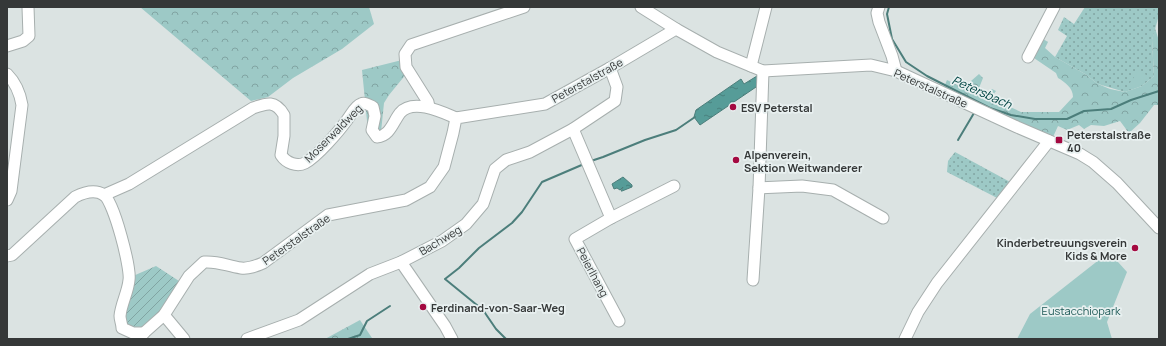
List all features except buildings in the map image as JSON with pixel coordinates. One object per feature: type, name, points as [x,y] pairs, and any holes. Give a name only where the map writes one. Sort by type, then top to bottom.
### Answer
[{"type":"street","points":[[7,46],[23,41],[29,36],[28,7]]},
{"type":"street","points":[[429,107],[428,102],[406,67],[405,54],[411,46],[524,7]]},
{"type":"street","points":[[641,7],[676,29]]},
{"type":"street","points":[[751,66],[766,7]]},
{"type":"street","points":[[879,7],[877,13],[879,22],[896,70]]},
{"type":"street","points":[[1028,56],[1054,7]]},
{"type":"street","name":"Peterstalstraße","points":[[104,196],[110,204],[125,250],[130,279],[120,316],[122,328],[140,336],[164,315],[189,276],[204,262],[215,261],[242,268],[254,267],[263,263],[328,215],[406,200],[430,188],[444,167],[454,133],[456,118],[545,104],[676,29],[717,52],[763,70],[871,65],[896,70],[1080,154],[1093,162],[1117,183],[1159,228]]},
{"type":"street","name":"Bachweg","points":[[247,339],[299,320],[370,274],[401,262],[442,241],[466,224],[483,204],[496,169],[506,160],[530,152],[573,129],[616,101],[617,87],[610,68]]},
{"type":"street","points":[[753,280],[759,188],[763,70]]},
{"type":"street","points":[[7,74],[14,82],[20,93],[22,105],[11,191],[7,200]]},
{"type":"street","name":"Moserwaldweg","points":[[104,196],[129,184],[253,108],[267,103],[276,105],[284,115],[284,136],[281,155],[288,162],[297,165],[303,164],[310,159],[331,139],[362,103],[373,107],[375,116],[372,130],[377,137],[386,134],[401,112],[405,109],[429,107],[456,118]]},
{"type":"street","points":[[573,129],[611,218]]},
{"type":"street","points":[[905,339],[927,296],[1049,141]]},
{"type":"street","name":"Peierlhang","points":[[619,321],[575,239],[611,218],[674,186]]},
{"type":"street","points":[[759,188],[802,186],[833,190],[883,218]]},
{"type":"street","points":[[7,256],[12,255],[75,197],[82,193],[92,192],[104,196]]},
{"type":"street","points":[[401,262],[445,326],[452,339]]},
{"type":"street","points":[[164,315],[184,339]]},
{"type":"green space","points":[[140,7],[369,7],[374,24],[342,49],[293,78],[268,97],[251,101]]},
{"type":"green space","points":[[1085,7],[1159,7],[1159,15],[1152,40],[1154,76],[1142,86],[1125,92],[1098,84],[1085,74],[1055,57],[1067,36],[1058,30],[1064,17],[1074,24]]},
{"type":"green space","points":[[1155,28],[1159,41],[1159,105],[1154,105],[1140,123],[1129,133],[1120,121],[1104,126],[1091,125],[1084,129],[1079,125],[1067,130],[1058,126],[1053,137],[1014,123],[944,87],[947,80],[963,88],[979,74],[983,78],[977,93],[984,95],[992,89],[996,91],[993,95],[1006,101],[1008,106],[1021,112],[1059,112],[1073,97],[1073,94],[1068,86],[1058,78],[1056,73],[1031,56],[1043,39],[1048,42],[1045,48],[1055,57],[1085,74],[1098,84],[1110,89],[1125,92],[1142,86],[1154,76],[1152,40]]},
{"type":"green space","points":[[402,60],[407,73],[384,103],[381,132],[368,131],[362,70]]},
{"type":"green space","points":[[1139,70],[1149,77],[1132,89],[1127,87]]},
{"type":"green space","points":[[955,152],[1012,183],[999,199],[947,172],[948,161]]},
{"type":"green space","name":"Eustacchiopark","points":[[1109,252],[1127,272],[1107,322],[1112,339],[1017,339],[1030,314]]},
{"type":"green space","points":[[156,266],[179,281],[160,316],[142,328],[132,329],[125,325],[126,307],[133,276]]},
{"type":"green space","points":[[360,320],[372,338],[325,339]]},
{"type":"water","points":[[757,76],[760,77],[759,85],[700,125],[694,117],[696,110],[741,79],[744,84]]},
{"type":"water","points":[[623,177],[632,185],[632,187],[622,191],[623,187],[620,190],[617,188],[614,189],[612,184]]},
{"type":"waterway","name":"Petersbach","points":[[889,7],[887,14],[892,39],[906,62],[927,76],[990,108],[1011,115],[1035,119],[1067,119],[1084,111],[1111,109],[1131,100],[1159,91]]},
{"type":"waterway","points":[[958,140],[974,113]]},
{"type":"waterway","points":[[591,161],[645,140],[676,130],[695,117]]},
{"type":"waterway","points":[[506,339],[496,329],[483,310],[445,279],[459,268],[479,248],[512,223],[522,212],[542,182],[584,164]]},
{"type":"waterway","points":[[348,339],[360,335],[367,321],[390,306]]},
{"type":"place","name":"ESV Peterstal","points":[[733,107]]},
{"type":"place","name":"Peterstalstraße 40","points":[[1059,140]]},
{"type":"place","name":"Alpenverein, Sektion Weitwanderer","points":[[736,160]]},
{"type":"place","name":"Kinderbetreuungsverein Kids & More","points":[[1135,248]]},
{"type":"place","name":"Ferdinand-von-Saar-Weg","points":[[423,307]]}]
